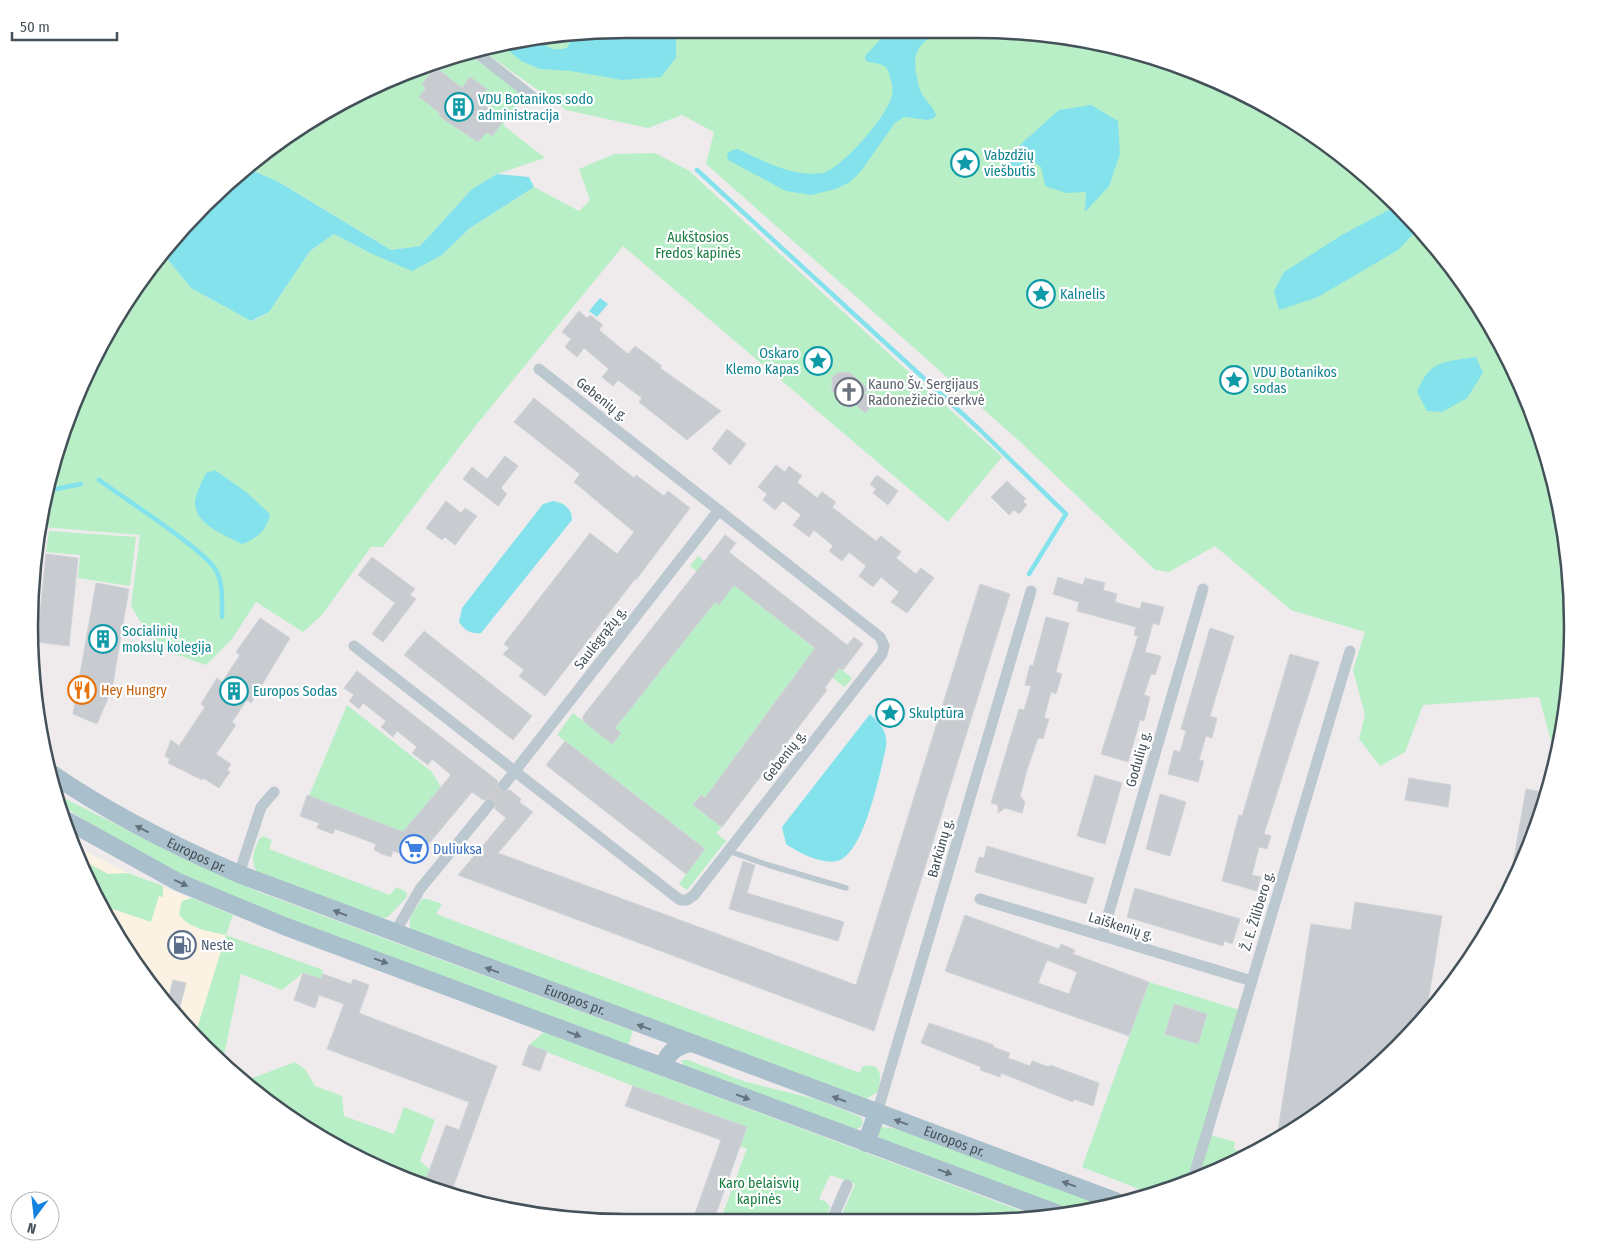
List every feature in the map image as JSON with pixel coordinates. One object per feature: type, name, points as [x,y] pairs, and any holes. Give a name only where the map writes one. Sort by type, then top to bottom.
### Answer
[{"type":"main road","name":"Europos pr.","points":[[58,778],[88,799],[140,828],[239,874],[394,934],[1107,1198]]},
{"type":"main road","points":[[72,823],[178,882],[234,906],[1045,1209]]},
{"type":"main road","points":[[663,1067],[668,1054],[678,1047],[690,1043]]},
{"type":"main road","points":[[866,1143],[876,1113]]},
{"type":"street","points":[[481,56],[534,98]]},
{"type":"street","name":"Gebenių g.","points":[[354,646],[680,900],[687,900],[694,895],[877,661],[884,646],[880,637],[539,369]]},
{"type":"street","name":"Saulėgrąžų g.","points":[[504,785],[719,510]]},
{"type":"street","name":"Godulių g.","points":[[1102,936],[1203,589]]},
{"type":"street","name":"Barkūnų g.","points":[[876,1113],[1031,591]]},
{"type":"street","name":"Ž. E. Žilibero g.","points":[[1195,1171],[1350,652]]},
{"type":"street","points":[[239,874],[261,807],[274,792]]},
{"type":"street","points":[[394,934],[420,888],[489,805]]},
{"type":"street","name":"Laiškenių g.","points":[[980,899],[1252,981]]},
{"type":"street","points":[[834,1214],[847,1185]]},
{"type":"lane","points":[[729,851],[768,865],[846,888]]},
{"type":"shaded area","points":[[81,849],[128,873],[233,915],[197,1028],[159,983],[137,952],[98,886]]},
{"type":"green space","name":"VDU Botanikos sodas","points":[[587,39],[1015,39],[1091,49],[1166,69],[1202,82],[1237,98],[1303,137],[1364,183],[1419,238],[1443,268],[1486,332],[1520,400],[1544,473],[1553,511],[1563,587],[1563,664],[1552,744],[1539,697],[1423,705],[1405,752],[1380,766],[1359,739],[1365,715],[1353,670],[1365,632],[1291,610],[1215,546],[1169,572],[1155,570],[1017,439],[706,164],[714,132],[682,115],[648,128],[566,110],[488,54],[549,43]]},
{"type":"green space","points":[[474,58],[523,96],[503,125],[545,158],[497,174],[472,189],[420,246],[391,250],[277,181],[253,171],[331,116],[400,82]]},
{"type":"green space","name":"Aukštosios Fredos kapinės","points":[[655,153],[688,170],[1002,457],[948,522],[623,246],[477,424],[383,547],[371,547],[322,615],[303,632],[256,602],[232,639],[206,665],[156,647],[131,606],[140,535],[46,527],[58,473],[82,400],[116,331],[167,258],[191,288],[252,321],[269,312],[310,251],[334,234],[370,253],[442,255],[470,228],[534,187],[579,211],[590,200],[579,169],[614,154]]},
{"type":"green space","points":[[49,531],[136,537],[130,586],[78,578],[80,555],[46,552]]},
{"type":"green space","points":[[698,556],[852,678],[845,687],[807,659],[705,798],[700,795],[693,805],[722,827],[716,833],[726,841],[687,890],[679,884],[705,849],[557,735],[573,713],[613,743],[621,733],[615,728],[715,602],[719,605],[726,595],[690,566]]},
{"type":"green space","points":[[347,705],[432,772],[441,787],[403,832],[309,796]]},
{"type":"green space","points":[[64,798],[181,857],[259,892],[633,1031],[628,1046],[235,898],[175,872],[67,809]]},
{"type":"green space","points":[[263,836],[272,840],[269,849],[390,895],[396,887],[405,891],[407,894],[406,898],[388,917],[382,918],[258,873],[255,869],[253,856],[259,839]]},
{"type":"green space","points":[[87,863],[108,874],[128,873],[163,886],[163,897],[159,896],[151,922],[110,908]]},
{"type":"green space","points":[[192,898],[233,915],[226,935],[200,929],[183,919],[179,914],[182,901]]},
{"type":"green space","points":[[422,899],[442,904],[436,914],[860,1073],[862,1067],[874,1066],[877,1068],[880,1076],[878,1092],[866,1099],[417,934],[410,928],[410,917]]},
{"type":"green space","points":[[226,935],[323,970],[321,979],[303,973],[282,990],[241,974],[224,1055],[197,1028]]},
{"type":"green space","points":[[1149,982],[1243,1011],[1207,1134],[1235,1142],[1234,1149],[1240,1151],[1202,1169],[1141,1190],[1082,1167]]},
{"type":"green space","name":"Karo belaisvių kapinės","points":[[544,1032],[1022,1211],[976,1214],[842,1214],[855,1184],[830,1175],[819,1199],[826,1202],[830,1207],[827,1214],[723,1214],[747,1148],[740,1147],[747,1127],[636,1087],[529,1045]]},
{"type":"green space","points":[[681,1060],[688,1060],[746,1082],[816,1099],[861,1117],[863,1124],[858,1129],[851,1129],[684,1066]]},
{"type":"green space","points":[[295,1062],[305,1069],[315,1086],[342,1096],[344,1116],[394,1134],[404,1107],[435,1120],[420,1161],[430,1170],[427,1179],[400,1169],[331,1135],[251,1079]]},
{"type":"green space","points":[[882,1127],[898,1129],[1093,1202],[1061,1207],[881,1140],[878,1135]]},
{"type":"water","points":[[676,38],[676,58],[661,77],[622,80],[571,71],[540,69],[521,61],[508,50],[544,44],[555,49],[567,48],[571,41],[587,39]]},
{"type":"water","points":[[882,38],[929,38],[916,54],[915,68],[919,89],[935,112],[934,118],[928,120],[904,117],[895,123],[861,171],[850,182],[836,189],[811,195],[786,191],[728,160],[727,154],[732,150],[738,149],[778,167],[811,174],[830,170],[840,163],[873,128],[889,104],[892,95],[887,69],[880,64],[866,61],[865,56]]},
{"type":"water","points":[[1091,105],[1118,121],[1120,154],[1109,186],[1085,212],[1086,192],[1066,193],[1045,186],[1041,167],[1030,159],[1014,171],[1003,160],[1059,110]]},
{"type":"water","points":[[253,171],[277,181],[391,250],[420,246],[472,189],[497,174],[529,177],[534,187],[470,228],[442,255],[412,271],[370,253],[334,234],[310,251],[269,312],[251,321],[191,288],[167,258],[210,210]]},
{"type":"water","points":[[1391,209],[1414,233],[1398,250],[1318,297],[1279,310],[1274,291],[1284,272],[1342,235]]},
{"type":"water","points":[[600,298],[608,304],[597,317],[589,311]]},
{"type":"water","points":[[1476,357],[1483,373],[1467,398],[1442,412],[1427,411],[1417,392],[1427,373],[1440,364]]},
{"type":"water","points":[[215,470],[246,492],[270,514],[264,529],[253,539],[242,544],[206,524],[196,511],[195,499],[197,492],[206,473]]},
{"type":"water","points":[[553,501],[561,503],[569,509],[572,520],[481,633],[466,630],[459,622],[462,608],[543,504]]},
{"type":"water","points":[[870,714],[885,732],[886,747],[864,826],[849,853],[840,860],[819,860],[805,855],[786,844],[782,827]]},
{"type":"building","name":"VDU Botanikos sodo administracija","points":[[437,69],[462,88],[470,77],[487,89],[478,100],[504,120],[492,136],[487,132],[478,142],[446,121],[439,115],[440,113],[419,97],[426,88],[422,84],[433,70]]},
{"type":"building","points":[[579,311],[587,318],[590,315],[603,325],[599,330],[628,354],[635,346],[662,366],[660,368],[721,411],[687,440],[639,402],[642,398],[618,380],[613,386],[602,377],[609,369],[584,348],[577,357],[565,347],[571,339],[562,332]]},
{"type":"building","name":"Kauno Šv. Sergijaus Radonežiečio cerkvė","points":[[849,372],[868,389],[864,393],[875,402],[865,413],[855,404],[851,408],[832,391],[832,378],[837,373]]},
{"type":"building","points":[[534,398],[634,478],[636,475],[664,496],[668,491],[690,508],[545,696],[519,676],[524,670],[503,654],[509,648],[504,644],[590,533],[617,554],[634,532],[574,482],[580,474],[514,422]]},
{"type":"building","points":[[727,429],[746,444],[730,465],[712,449]]},
{"type":"building","points":[[505,456],[518,466],[501,488],[507,494],[498,506],[463,479],[472,467],[487,479]]},
{"type":"building","points":[[776,465],[785,472],[789,466],[802,476],[797,482],[817,498],[822,492],[836,502],[832,507],[876,541],[881,536],[901,552],[896,558],[916,574],[921,568],[934,578],[907,613],[891,602],[899,592],[881,577],[873,587],[859,576],[866,566],[849,552],[842,561],[829,551],[833,546],[814,530],[809,537],[793,525],[801,515],[783,501],[775,510],[763,500],[767,494],[758,487]]},
{"type":"building","points":[[877,475],[898,491],[888,505],[873,493],[876,489],[870,484]]},
{"type":"building","points":[[1007,481],[1026,499],[1023,501],[1027,505],[1019,514],[1014,510],[1009,515],[991,497]]},
{"type":"building","points":[[446,501],[461,513],[465,508],[477,516],[455,545],[445,537],[442,540],[426,528]]},
{"type":"building","points":[[725,535],[736,543],[729,552],[847,645],[854,637],[863,644],[843,670],[839,668],[825,688],[827,690],[722,827],[693,805],[701,795],[705,798],[815,648],[734,585],[719,605],[715,602],[615,728],[621,733],[612,744],[583,721],[583,716]]},
{"type":"building","points":[[46,554],[78,558],[69,646],[38,642]]},
{"type":"building","points":[[372,557],[415,589],[410,595],[416,599],[383,642],[372,634],[395,603],[358,575]]},
{"type":"building","points":[[1058,577],[1083,585],[1085,578],[1105,583],[1103,590],[1117,594],[1115,602],[1140,609],[1142,602],[1164,607],[1159,625],[1153,623],[1145,652],[1161,656],[1155,675],[1151,674],[1144,695],[1150,697],[1144,721],[1140,720],[1128,762],[1101,754],[1138,636],[1134,635],[1136,627],[1077,611],[1079,602],[1053,594]]},
{"type":"building","name":"Socialinių mokslų kolegija","points":[[96,583],[129,589],[112,689],[97,724],[73,714]]},
{"type":"building","points":[[980,584],[1010,594],[874,1031],[458,875],[506,818],[495,809],[496,802],[491,798],[483,800],[472,792],[416,859],[393,851],[391,857],[382,854],[374,850],[376,844],[335,829],[333,834],[317,828],[319,823],[300,816],[307,795],[403,832],[451,775],[432,759],[428,765],[412,753],[417,747],[397,731],[393,737],[381,727],[386,721],[363,703],[359,709],[349,701],[354,695],[344,688],[357,671],[498,781],[499,791],[510,790],[521,799],[519,802],[533,812],[498,853],[856,985]]},
{"type":"building","points":[[1046,617],[1069,623],[1056,672],[1062,674],[1056,694],[1051,692],[1044,718],[1049,719],[1043,739],[1038,738],[1027,770],[1020,796],[1025,802],[1022,813],[1005,808],[998,813],[998,805],[991,803],[1019,709],[1024,710],[1031,686],[1025,685],[1030,665],[1033,666]]},
{"type":"building","name":"Europos Sodas","points":[[260,618],[290,638],[251,703],[247,700],[232,722],[236,725],[216,754],[231,764],[227,770],[230,772],[219,788],[203,778],[202,780],[168,763],[170,759],[165,756],[171,740],[179,746],[205,707],[201,704],[217,678],[222,682],[240,655],[236,652]]},
{"type":"building","points":[[1210,628],[1234,636],[1210,716],[1217,718],[1212,738],[1206,736],[1199,760],[1204,761],[1198,782],[1168,774],[1174,750],[1180,752],[1186,731],[1181,729]]},
{"type":"building","points":[[424,631],[532,716],[513,740],[404,655]]},
{"type":"building","points":[[1290,654],[1319,662],[1264,834],[1271,836],[1267,849],[1259,847],[1252,875],[1261,877],[1257,891],[1222,881],[1239,815],[1242,816]]},
{"type":"building","points":[[565,741],[705,849],[686,874],[546,765]]},
{"type":"building","points":[[1095,775],[1122,783],[1105,844],[1077,836]]},
{"type":"building","points":[[1409,778],[1451,785],[1448,807],[1405,800]]},
{"type":"building","points":[[1526,789],[1540,792],[1520,851],[1512,868]]},
{"type":"building","points":[[1160,794],[1186,802],[1170,856],[1146,849]]},
{"type":"building","points":[[987,846],[1094,878],[1086,904],[975,872],[979,857],[984,858]]},
{"type":"building","points":[[743,861],[755,865],[747,893],[844,922],[838,941],[729,909]]},
{"type":"building","points":[[1135,888],[1240,919],[1232,944],[1224,941],[1223,946],[1127,917]]},
{"type":"building","points":[[1355,902],[1442,916],[1428,1002],[1364,1068],[1334,1092],[1278,1130],[1311,924],[1351,930]]},
{"type":"building","points":[[965,915],[1059,949],[1061,944],[1075,950],[1073,954],[1149,982],[1129,1036],[945,971]],"holes":[[[1047,960],[1077,972],[1069,994],[1038,983]]]},
{"type":"building","points":[[303,973],[321,979],[323,974],[351,984],[353,979],[369,985],[359,1013],[497,1066],[453,1187],[426,1179],[446,1125],[459,1130],[469,1102],[327,1049],[344,1004],[319,995],[315,1008],[294,1000]]},
{"type":"building","points":[[173,980],[186,983],[180,1009],[169,996]]},
{"type":"building","points":[[1174,1004],[1207,1014],[1198,1044],[1165,1034]]},
{"type":"building","points":[[929,1023],[994,1045],[993,1047],[1010,1053],[1008,1058],[1030,1066],[1032,1061],[1049,1067],[1050,1065],[1099,1083],[1093,1106],[1074,1099],[1073,1102],[1001,1073],[1000,1077],[980,1070],[981,1067],[921,1043]]},
{"type":"building","points":[[529,1045],[547,1051],[540,1071],[522,1065]]},
{"type":"building","points":[[633,1086],[747,1127],[716,1214],[695,1214],[721,1140],[625,1106]]},
{"type":"waterway","points":[[697,170],[979,429],[1066,514],[1029,574]]},
{"type":"waterway","points":[[99,480],[182,538],[210,563],[217,572],[220,582],[222,617]]},
{"type":"waterway","points":[[54,489],[81,484]]},
{"type":"tunnel","points":[[489,805],[504,785]]},
{"type":"place","name":"VDU Botanikos sodo administracija","points":[[459,107]]},
{"type":"place","name":"Vabzdžių viešbutis","points":[[965,163]]},
{"type":"place","name":"Kalnelis","points":[[1041,294]]},
{"type":"place","name":"Oskaro Klemo Kapas","points":[[818,361]]},
{"type":"place","name":"VDU Botanikos sodas","points":[[1234,380]]},
{"type":"place","name":"Kauno Šv. Sergijaus Radonežiečio cerkvė","points":[[849,392]]},
{"type":"place","name":"Socialinių mokslų kolegija","points":[[103,639]]},
{"type":"place","name":"Hey Hungry","points":[[82,690]]},
{"type":"place","name":"Europos Sodas","points":[[234,691]]},
{"type":"place","name":"Skulptūra","points":[[890,713]]},
{"type":"place","name":"Duliuksa","points":[[414,849]]},
{"type":"place","name":"Neste","points":[[182,945]]}]
